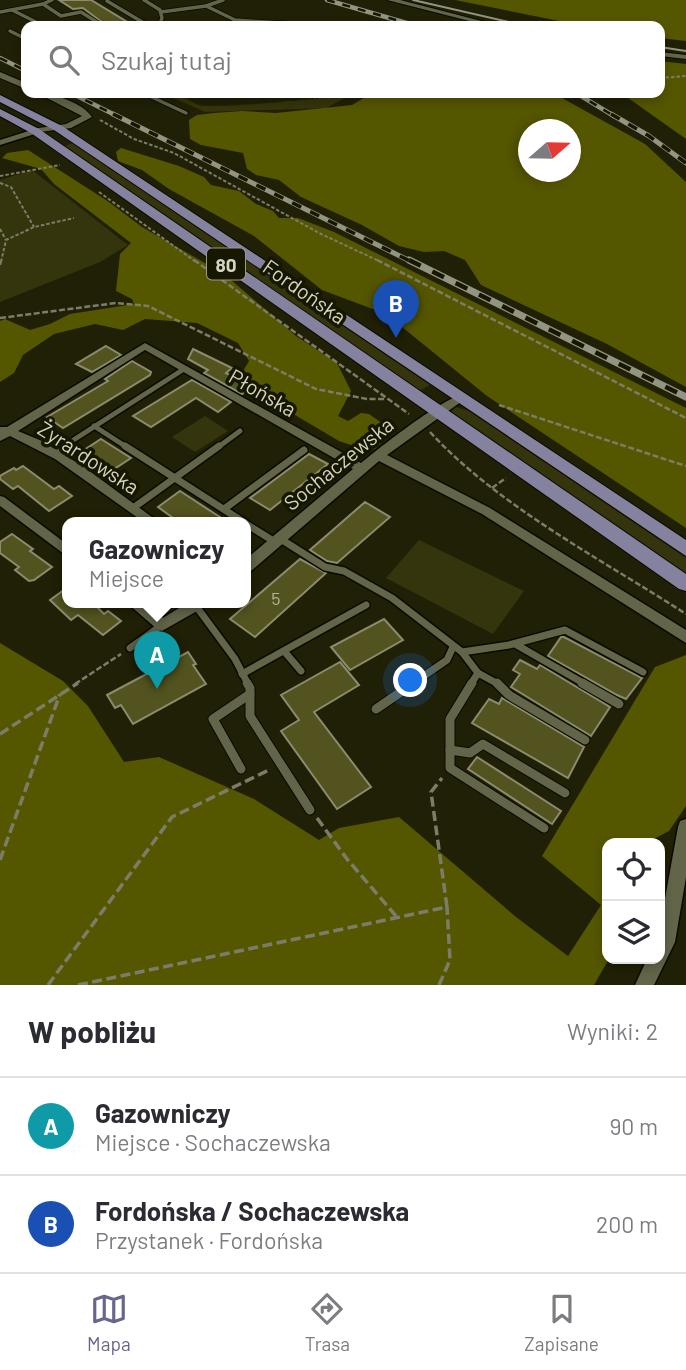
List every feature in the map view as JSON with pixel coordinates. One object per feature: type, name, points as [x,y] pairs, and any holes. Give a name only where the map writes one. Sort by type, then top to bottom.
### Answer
[{"type":"main road","name":"Fordońska","points":[[0,98],[58,128],[686,549]]},
{"type":"main road","name":"Fordońska","points":[[0,112],[35,131],[686,584]]},
{"type":"street","points":[[391,0],[477,21]]},
{"type":"street","points":[[665,55],[686,57]]},
{"type":"street","points":[[0,75],[21,84]]},
{"type":"street","points":[[0,143],[86,118],[84,112],[52,98]]},
{"type":"street","name":"Płońska","points":[[3,432],[145,346],[363,469]]},
{"type":"street","name":"Sochaczewska","points":[[251,562],[363,469],[438,411],[461,397]]},
{"type":"street","name":"Żyrardowska","points":[[3,432],[53,453],[145,517]]},
{"type":"street","points":[[380,456],[486,510],[686,637]]},
{"type":"street","points":[[0,500],[62,547]]},
{"type":"street","points":[[140,608],[162,625],[192,608]]},
{"type":"street","points":[[665,944],[686,827]]},
{"type":"street","points":[[644,985],[654,964]]},
{"type":"lane","points":[[0,12],[52,0]]},
{"type":"lane","points":[[144,0],[160,10],[206,6],[223,0]]},
{"type":"lane","points":[[151,0],[160,5],[159,21]]},
{"type":"lane","points":[[107,1],[141,21]]},
{"type":"lane","points":[[43,4],[61,16],[81,12],[95,21]]},
{"type":"lane","points":[[206,6],[235,20],[250,21]]},
{"type":"lane","points":[[12,10],[34,21]]},
{"type":"lane","points":[[10,31],[21,36]]},
{"type":"lane","points":[[154,98],[186,113]]},
{"type":"lane","points":[[53,453],[184,369]]},
{"type":"lane","points":[[94,426],[236,517]]},
{"type":"lane","points":[[133,508],[240,431]]},
{"type":"lane","points":[[224,509],[304,450]]},
{"type":"lane","points":[[251,526],[325,567],[344,571],[392,598],[462,652],[478,673],[494,680],[509,695],[585,740]]},
{"type":"lane","points":[[242,674],[366,605]]},
{"type":"lane","points":[[199,608],[235,659],[250,694],[250,716],[310,810]]},
{"type":"lane","points":[[130,648],[162,625]]},
{"type":"lane","points":[[462,652],[514,644],[565,630],[643,672]]},
{"type":"lane","points":[[514,644],[619,704]]},
{"type":"lane","points":[[376,709],[447,660],[453,647]]},
{"type":"lane","points":[[284,651],[301,671]]},
{"type":"lane","points":[[478,673],[450,719],[450,768],[544,828]]},
{"type":"lane","points":[[240,769],[213,719],[250,694]]},
{"type":"lane","points":[[450,750],[470,754],[483,744],[565,793]]},
{"type":"path","points":[[665,78],[686,76]]},
{"type":"path","points":[[86,118],[106,122],[134,139],[174,153],[319,233],[414,277],[469,309],[686,418]]},
{"type":"path","points":[[0,176],[60,164],[51,158]]},
{"type":"path","points":[[0,183],[10,187],[34,227]]},
{"type":"path","points":[[99,192],[422,423],[455,459],[491,489],[686,614]]},
{"type":"path","points":[[6,240],[34,227],[74,218]]},
{"type":"path","points":[[0,229],[6,240],[0,265]]},
{"type":"path","points":[[0,318],[116,303],[148,306],[316,390],[367,399],[395,398]]},
{"type":"path","points":[[489,401],[686,466]]},
{"type":"path","points":[[491,489],[509,476]]},
{"type":"path","points":[[0,734],[130,648]]},
{"type":"path","points":[[0,860],[60,694]]},
{"type":"path","points":[[48,985],[172,817],[280,765]]},
{"type":"path","points":[[439,985],[450,960],[447,907],[431,792],[450,768]]},
{"type":"path","points":[[310,810],[397,918]]},
{"type":"path","points":[[78,985],[447,907]]},
{"type":"shaded area","points":[[455,0],[686,0],[686,41],[665,39],[665,21],[559,21]]},
{"type":"shaded area","points":[[665,62],[686,64],[686,139],[628,98],[665,98]]},
{"type":"shaded area","points":[[173,98],[186,98],[207,106],[220,106],[345,98],[326,108],[205,112]]},
{"type":"shaded area","points":[[364,98],[562,98],[645,144],[686,182],[686,387],[607,344],[481,285],[465,260],[444,251],[424,252],[399,246],[362,225],[301,197],[279,180],[256,175],[247,169],[243,153],[201,145],[190,139],[189,120],[197,115],[242,111],[276,113],[352,105]]},
{"type":"shaded area","points":[[74,143],[430,385],[419,391],[64,146]]},
{"type":"shaded area","points":[[121,148],[179,166],[204,177],[211,185],[239,191],[256,204],[273,211],[279,218],[298,218],[334,232],[686,408],[686,528],[487,396],[386,314],[322,290],[254,236],[169,189],[142,170],[118,161],[116,152]]},
{"type":"shaded area","points":[[28,150],[109,202],[142,227],[224,274],[296,336],[337,363],[351,391],[338,416],[348,421],[361,413],[369,414],[393,431],[375,449],[339,441],[273,402],[243,371],[249,361],[238,343],[197,323],[145,319],[123,330],[95,324],[54,334],[23,355],[14,373],[0,382],[0,321],[5,319],[30,330],[70,314],[134,304],[132,299],[116,291],[120,254],[131,243],[54,184],[41,169],[2,158],[7,153]]},
{"type":"shaded area","points":[[32,170],[128,245],[100,262],[0,302],[0,180]]},
{"type":"shaded area","points":[[456,407],[469,411],[686,558],[686,574],[451,414],[449,410]]},
{"type":"shaded area","points":[[205,416],[228,431],[195,452],[172,437]]},
{"type":"shaded area","points":[[419,540],[524,591],[493,634],[386,578]]},
{"type":"shaded area","points":[[0,643],[63,681],[88,706],[124,762],[159,757],[254,799],[319,840],[339,828],[399,817],[516,917],[568,956],[601,905],[542,856],[655,667],[686,655],[686,806],[669,831],[656,838],[602,838],[602,964],[606,964],[594,985],[0,985]]},
{"type":"building","points":[[59,0],[91,0],[126,21],[100,21],[83,8],[73,9]]},
{"type":"building","points":[[106,346],[121,355],[92,372],[76,364]]},
{"type":"building","points":[[193,349],[232,368],[226,373],[252,387],[242,394],[204,373],[208,370],[188,359]]},
{"type":"building","points":[[132,361],[151,372],[150,375],[63,428],[47,417],[108,381],[105,379]]},
{"type":"building","points":[[192,380],[231,402],[218,412],[196,398],[151,427],[133,416]]},
{"type":"building","points":[[101,439],[131,458],[108,473],[78,454]]},
{"type":"building","points":[[309,454],[328,464],[270,510],[250,498]]},
{"type":"building","points":[[23,466],[54,489],[59,486],[72,496],[49,511],[18,486],[13,489],[0,479],[0,476],[14,468],[16,470]]},
{"type":"building","points":[[180,491],[220,517],[172,517],[158,507]]},
{"type":"building","points":[[365,502],[390,517],[337,563],[327,561],[310,550]]},
{"type":"building","points":[[12,534],[52,567],[29,581],[15,570],[19,567],[0,553],[0,542]]},
{"type":"building","points":[[300,559],[326,573],[255,637],[230,619],[243,608],[251,608],[251,601]]},
{"type":"building","points":[[62,591],[62,608],[98,608],[104,614],[108,611],[121,621],[103,635],[78,615],[71,620],[50,600]]},
{"type":"building","points":[[384,619],[403,640],[350,670],[331,647]]},
{"type":"building","points":[[561,637],[642,678],[626,699],[617,695],[548,656]]},
{"type":"building","points":[[188,652],[206,684],[133,724],[121,705],[115,708],[107,695]]},
{"type":"building","points":[[520,660],[537,669],[540,665],[610,707],[591,736],[511,687],[520,674],[513,670]]},
{"type":"building","points":[[340,662],[359,685],[314,712],[371,787],[337,809],[281,731],[299,720],[281,695]]},
{"type":"building","points":[[502,698],[584,747],[568,778],[472,723],[489,699],[499,704]]},
{"type":"building","points":[[477,757],[561,811],[552,824],[468,769]]},
{"type":"tram line","points":[[413,0],[504,21]]},
{"type":"tram line","points":[[665,48],[686,51]]},
{"type":"railway","points":[[327,0],[400,21]]},
{"type":"railway","points":[[0,58],[21,68]]},
{"type":"railway","points":[[81,98],[113,114]]},
{"type":"railway","points":[[584,98],[614,116]]},
{"type":"railway","points":[[113,114],[412,262]]},
{"type":"railway","points":[[113,114],[117,116]]},
{"type":"railway","points":[[611,114],[649,136],[686,163]]},
{"type":"railway","points":[[409,260],[686,397]]},
{"type":"place","name":"Fordońska / Sochaczewska","points":[[396,338]]},
{"type":"place","name":"Gazowniczy","points":[[157,689]]}]
